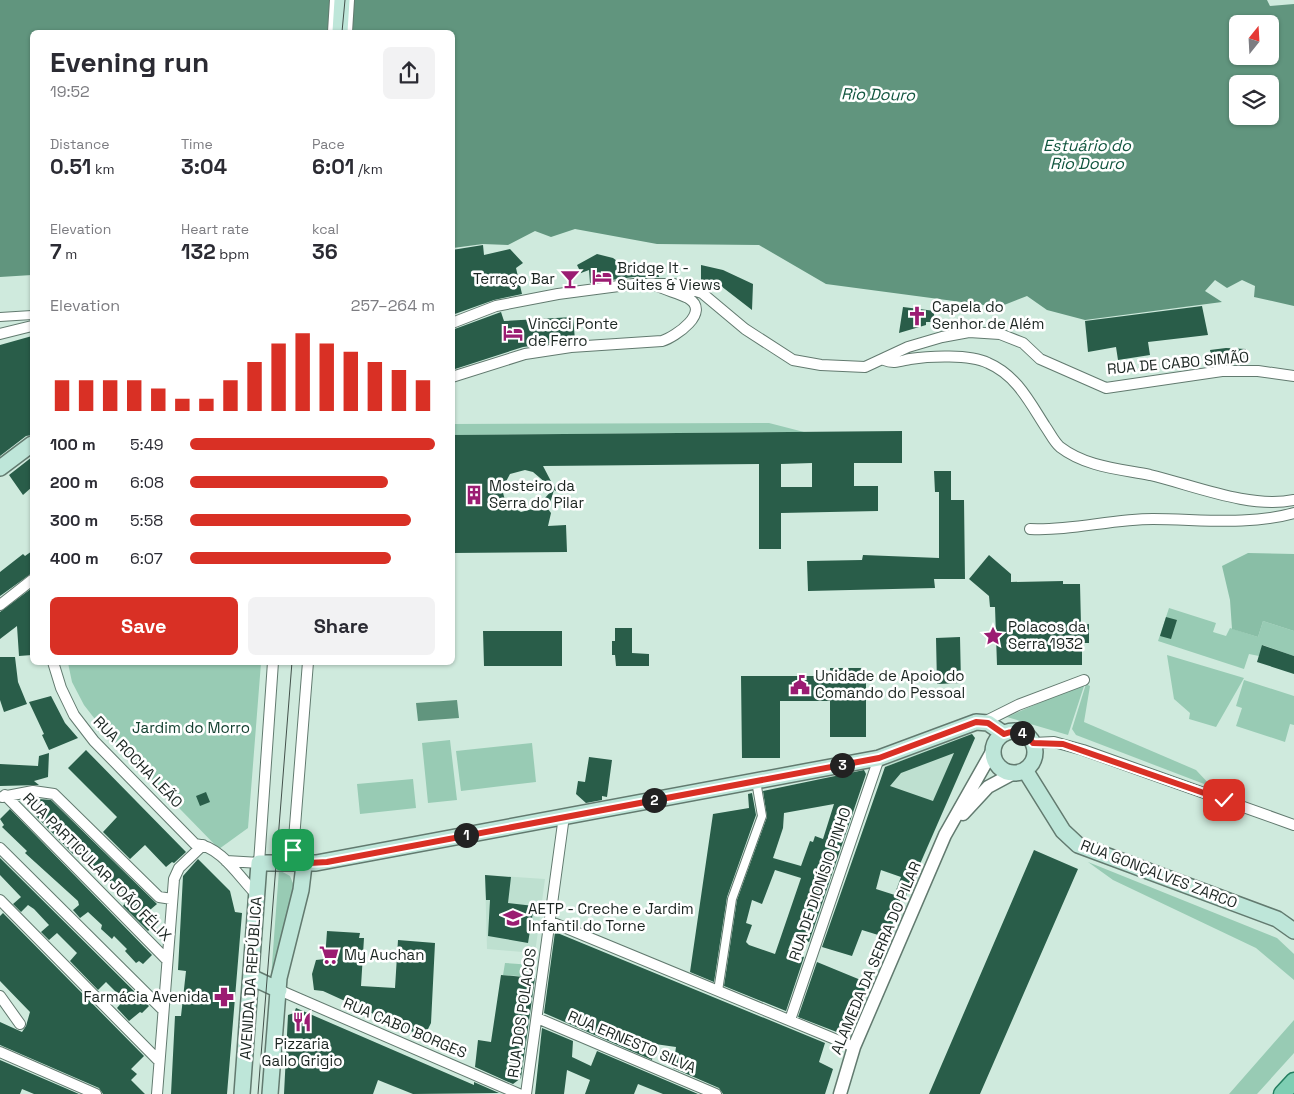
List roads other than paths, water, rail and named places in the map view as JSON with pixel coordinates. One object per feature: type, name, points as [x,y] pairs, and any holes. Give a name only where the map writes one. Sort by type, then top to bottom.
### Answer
[{"type":"main road","points":[[340,30],[342,0]]},
{"type":"main road","points":[[0,468],[30,446]]},
{"type":"main road","points":[[259,863],[298,864],[879,758],[976,722],[984,722],[996,727],[1004,734]]},
{"type":"main road","points":[[1017,731],[1024,733],[1033,743],[1035,755],[1030,766],[1020,772],[1001,769],[996,763],[993,750],[998,738],[1004,734],[1017,731]]},
{"type":"main road","name":"RUA GONÇALVES ZARCO","points":[[1020,772],[1062,830],[1078,845],[1276,919],[1294,931]]},
{"type":"main road","name":"AVENIDA DA REPÚBLICA","points":[[242,1094],[259,863]]},
{"type":"main road","name":"AVENIDA DA REPÚBLICA","points":[[270,1094],[279,990],[285,947],[301,890],[298,864]]},
{"type":"main road","points":[[251,976],[279,990]]},
{"type":"main road","points":[[1282,1094],[1294,1081]]},
{"type":"street","points":[[332,30],[334,0]]},
{"type":"street","points":[[348,30],[350,0]]},
{"type":"street","name":"RUA DE CABO SIMÃO","points":[[455,322],[496,306],[558,294],[634,284],[674,284],[702,293],[745,329],[793,360],[821,365],[865,366],[908,348],[942,337],[969,332],[1000,334],[1023,342],[1040,359],[1106,388],[1222,371],[1258,370],[1294,376]]},
{"type":"street","points":[[455,376],[525,354],[571,347],[662,341],[674,338],[689,325],[694,314],[694,305],[689,299],[654,285]]},
{"type":"street","points":[[0,317],[30,315]]},
{"type":"street","points":[[0,334],[30,326]]},
{"type":"street","points":[[883,360],[892,363],[911,359],[973,358],[986,362],[1005,371],[1020,387],[1058,446],[1073,456],[1097,465],[1150,475],[1229,496],[1268,502],[1294,500]]},
{"type":"street","points":[[1030,529],[1059,530],[1112,521],[1153,519],[1180,521],[1254,519],[1294,513]]},
{"type":"street","points":[[0,605],[30,582]]},
{"type":"street","name":"RUA ROCHA LEÃO","points":[[54,665],[60,688],[74,715],[94,741],[196,844],[203,845],[226,861],[258,896]]},
{"type":"street","name":"AVENIDA DA REPÚBLICA","points":[[259,863],[273,665]]},
{"type":"street","name":"AVENIDA DA REPÚBLICA","points":[[298,864],[308,665]]},
{"type":"street","points":[[984,722],[1018,705],[1084,680]]},
{"type":"street","points":[[1033,743],[1054,742],[1083,750],[1294,825]]},
{"type":"street","name":"ALAMEDA DA SERRA DO PILAR","points":[[840,1094],[854,1047],[946,835],[993,750]]},
{"type":"street","name":"RUA DE DIONÍSIO PINHO","points":[[790,1020],[879,758]]},
{"type":"street","name":"ALAMEDA DA SERRA DO PILAR","points":[[946,835],[972,802],[988,787],[1020,772]]},
{"type":"street","points":[[718,991],[732,899],[762,816],[756,781]]},
{"type":"street","name":"RUA PARTICULAR JOÃO FÉLIX","points":[[2,797],[33,791],[54,794],[159,897],[172,899]]},
{"type":"street","name":"RUA PARTICULAR JOÃO FÉLIX","points":[[2,797],[167,960]]},
{"type":"street","name":"RUA DOS POLACOS","points":[[526,1094],[564,816]]},
{"type":"street","name":"RUA PARTICULAR JOÃO FÉLIX","points":[[156,1094],[174,879],[179,868],[203,845]]},
{"type":"street","points":[[0,848],[163,1010]]},
{"type":"street","points":[[226,861],[259,863]]},
{"type":"street","points":[[0,900],[160,1061]]},
{"type":"street","points":[[549,922],[854,1047]]},
{"type":"street","name":"RUA CABO BORGES","points":[[279,990],[519,1094]]},
{"type":"street","points":[[0,996],[20,1024]]},
{"type":"street","name":"RUA ERNESTO SILVA","points":[[537,1018],[716,1094]]},
{"type":"street","points":[[0,1052],[96,1094]]},
{"type":"water","name":"Estuário do Rio Douro","points":[[0,0],[1267,0],[1270,6],[1294,4],[1294,306],[1254,297],[1255,286],[1242,280],[1227,288],[1215,280],[1205,291],[1222,302],[1085,320],[1047,310],[1027,296],[999,307],[826,284],[759,245],[657,244],[575,229],[551,237],[535,231],[508,245],[483,244],[455,248],[455,30],[30,30],[30,275],[0,277]]},
{"type":"water","points":[[457,700],[459,718],[418,721],[416,703]]},
{"type":"tram line","points":[[342,30],[345,0]]},
{"type":"tram line","points":[[258,1094],[292,665]]},
{"type":"place","name":"Bridge It - Suites & Views","points":[[602,277]]},
{"type":"place","name":"Terraço Bar","points":[[570,279]]},
{"type":"place","name":"Capela do Senhor de Além","points":[[917,316]]},
{"type":"place","name":"Vincci Ponte de Ferro","points":[[513,333]]},
{"type":"place","name":"Mosteiro da Serra do Pilar","points":[[474,495]]},
{"type":"place","name":"Polacos da Serra 1932","points":[[993,636]]},
{"type":"place","name":"Unidade de Apoio do Comando do Pessoal","points":[[800,685]]},
{"type":"place","name":"AETP - Creche e Jardim Infantil do Torne","points":[[513,918]]},
{"type":"place","name":"My Auchan","points":[[329,955]]},
{"type":"place","name":"Farmácia Avenida","points":[[224,997]]},
{"type":"place","name":"Pizzaria Gallo Grigio","points":[[302,1022]]},
{"type":"water label","name":"Rio Douro","points":[[878,94]]},
{"type":"park label","name":"Jardim do Morro","points":[[191,728]]}]
